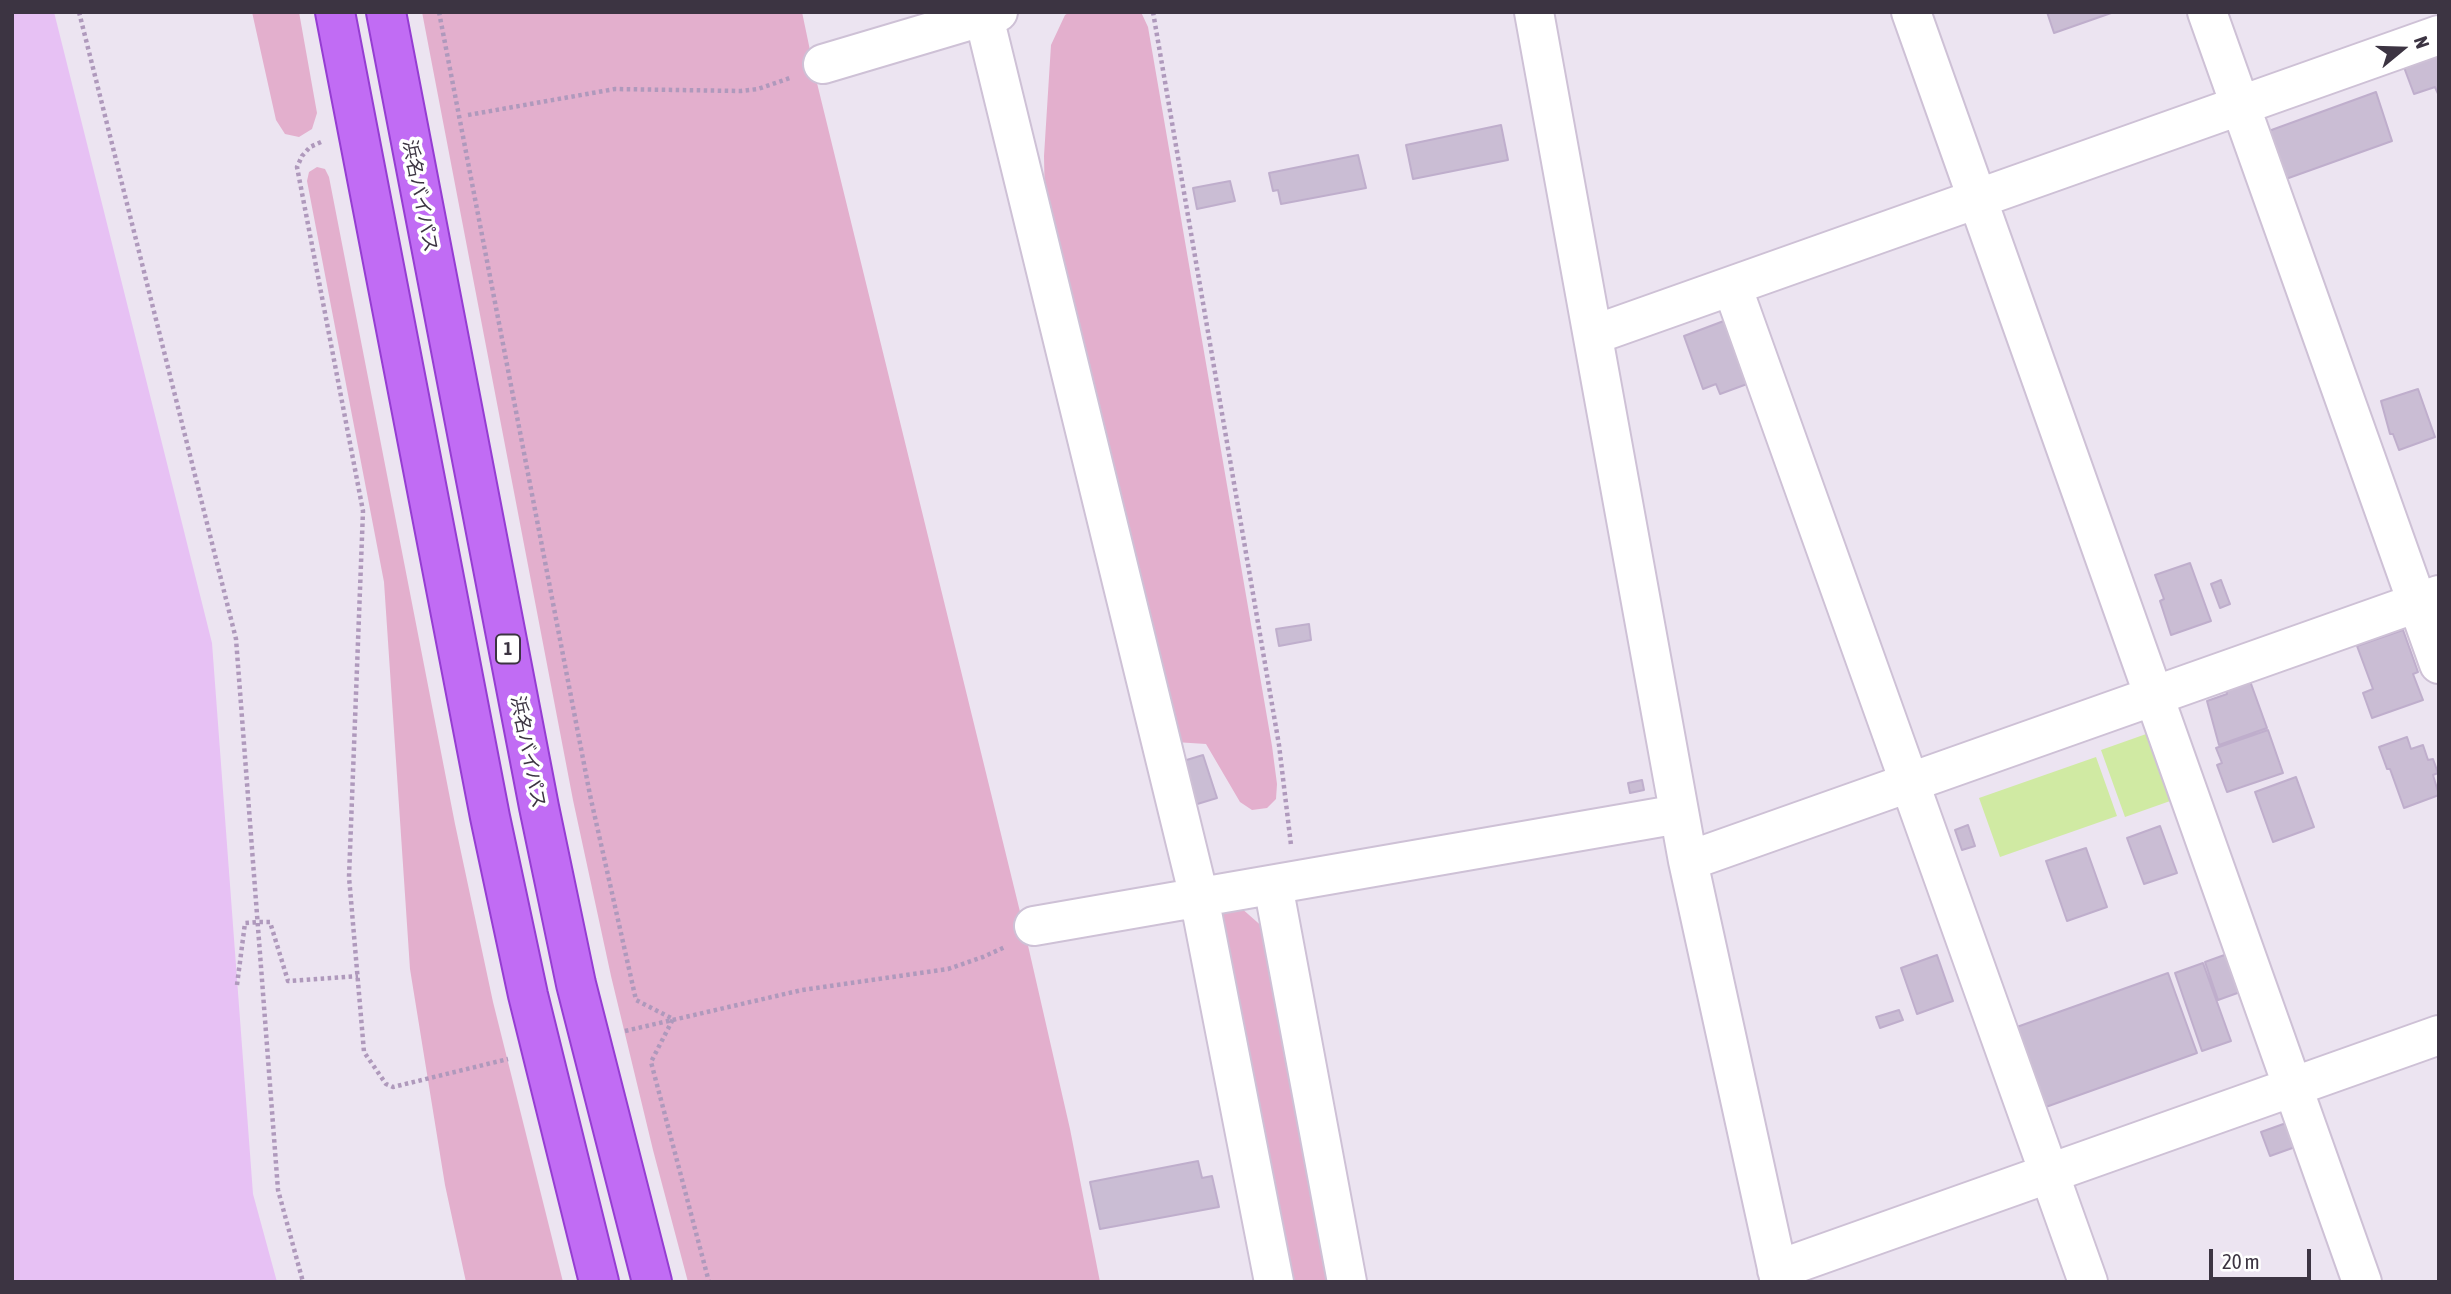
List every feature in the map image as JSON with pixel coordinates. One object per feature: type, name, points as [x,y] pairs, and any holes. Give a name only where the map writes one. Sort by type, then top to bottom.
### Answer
[{"type":"highway","points":[[335,12],[489,817],[527,995],[599,1282]]},
{"type":"highway","name":"浜名バイパス","points":[[386,12],[576,984],[652,1282]]},
{"type":"street","points":[[1534,12],[1688,862],[1779,1276],[2050,1173],[2439,1035]]},
{"type":"street","points":[[1911,12],[2362,1282]]},
{"type":"street","points":[[2207,12],[2428,599],[2439,664]]},
{"type":"street","points":[[823,64],[991,14],[1199,897],[1274,1282]]},
{"type":"street","points":[[1593,335],[2439,35]]},
{"type":"street","points":[[1732,286],[2088,1282]]},
{"type":"street","points":[[1688,862],[2428,599]]},
{"type":"street","points":[[1034,926],[1679,814]]},
{"type":"street","points":[[1284,883],[1347,1282]]},
{"type":"path","points":[[79,12],[236,639],[278,1190],[303,1282]]},
{"type":"path","points":[[439,12],[590,795],[636,1000],[673,1019]]},
{"type":"path","points":[[1153,12],[1279,745],[1284,883]]},
{"type":"path","points":[[468,115],[615,89],[758,89],[823,64]]},
{"type":"path","points":[[321,142],[310,147],[297,167],[363,511],[349,877],[364,1052],[386,1084],[393,1087],[509,1059]]},
{"type":"path","points":[[237,985],[245,923],[258,922],[270,922],[288,981],[358,976]]},
{"type":"path","points":[[622,1032],[802,990],[948,969],[996,952],[1034,926]]},
{"type":"path","points":[[673,1019],[651,1062],[709,1282]]},
{"type":"shaded area","points":[[252,12],[299,12],[317,113],[312,129],[299,137],[285,134],[276,120]]},
{"type":"shaded area","points":[[422,12],[802,12],[816,79],[1024,928],[1070,1129],[1100,1282],[688,1282],[611,976],[573,800]]},
{"type":"shaded area","points":[[1070,12],[1141,12],[1148,27],[1272,746],[1277,784],[1276,799],[1267,808],[1252,810],[1240,802],[1206,744],[1175,742],[1045,206],[1044,156],[1051,45],[1065,15]]},
{"type":"shaded area","points":[[317,167],[325,169],[329,177],[455,824],[493,1002],[563,1282],[466,1282],[445,1185],[410,969],[384,582],[307,181],[309,172]]},
{"type":"shaded area","points":[[2149,733],[2173,800],[2125,817],[2101,750]]},
{"type":"shaded area","points":[[2096,757],[2117,816],[2000,857],[1979,798]]},
{"type":"shaded area","points":[[1240,907],[1265,929],[1334,1282],[1284,1282],[1216,913]]},
{"type":"sand","points":[[12,12],[54,12],[212,643],[253,1194],[277,1282],[12,1282]]},
{"type":"building","points":[[2047,12],[2114,12],[2054,33]]},
{"type":"building","points":[[2439,49],[2439,96],[2435,87],[2414,94],[2402,62]]},
{"type":"building","points":[[2376,92],[2392,141],[2283,180],[2266,132]]},
{"type":"building","points":[[1501,125],[1508,160],[1413,179],[1406,145]]},
{"type":"building","points":[[1358,155],[1366,188],[1281,204],[1278,190],[1273,191],[1269,173]]},
{"type":"building","points":[[1230,181],[1235,201],[1197,209],[1193,188]]},
{"type":"building","points":[[1729,319],[1747,384],[1720,394],[1716,384],[1703,389],[1684,336]]},
{"type":"building","points":[[2418,389],[2435,437],[2399,450],[2393,434],[2390,434],[2381,401]]},
{"type":"building","points":[[2190,563],[2211,621],[2171,635],[2160,601],[2164,599],[2155,575]]},
{"type":"building","points":[[2221,580],[2230,604],[2220,608],[2211,584]]},
{"type":"building","points":[[1309,624],[1311,640],[1279,646],[1276,629]]},
{"type":"building","points":[[2403,630],[2418,672],[2413,674],[2423,700],[2372,718],[2363,693],[2373,689],[2357,646]]},
{"type":"building","points":[[2250,681],[2267,728],[2219,745],[2207,701]]},
{"type":"building","points":[[2268,730],[2283,773],[2227,792],[2217,765],[2222,763],[2216,748]]},
{"type":"building","points":[[2407,737],[2411,749],[2423,745],[2428,760],[2433,759],[2438,773],[2433,775],[2439,795],[2404,808],[2379,747]]},
{"type":"building","points":[[1203,755],[1217,798],[1194,805],[1180,762]]},
{"type":"building","points":[[2296,777],[2314,827],[2273,842],[2255,792]]},
{"type":"building","points":[[1642,780],[1644,790],[1630,793],[1628,783]]},
{"type":"building","points":[[1968,825],[1975,846],[1962,850],[1955,830]]},
{"type":"building","points":[[2160,826],[2177,873],[2144,884],[2127,838]]},
{"type":"building","points":[[2086,848],[2107,907],[2067,921],[2046,861]]},
{"type":"building","points":[[2230,953],[2243,991],[2218,1000],[2205,962]]},
{"type":"building","points":[[1937,955],[1953,1001],[1917,1014],[1901,968]]},
{"type":"building","points":[[2203,963],[2231,1041],[2202,1051],[2175,973]]},
{"type":"building","points":[[2168,973],[2197,1053],[2043,1108],[2014,1028]]},
{"type":"building","points":[[1899,1010],[1903,1020],[1880,1028],[1876,1017]]},
{"type":"building","points":[[2289,1122],[2298,1146],[2270,1156],[2261,1132]]},
{"type":"building","points":[[1198,1161],[1202,1178],[1212,1176],[1219,1207],[1100,1229],[1090,1182]]}]
